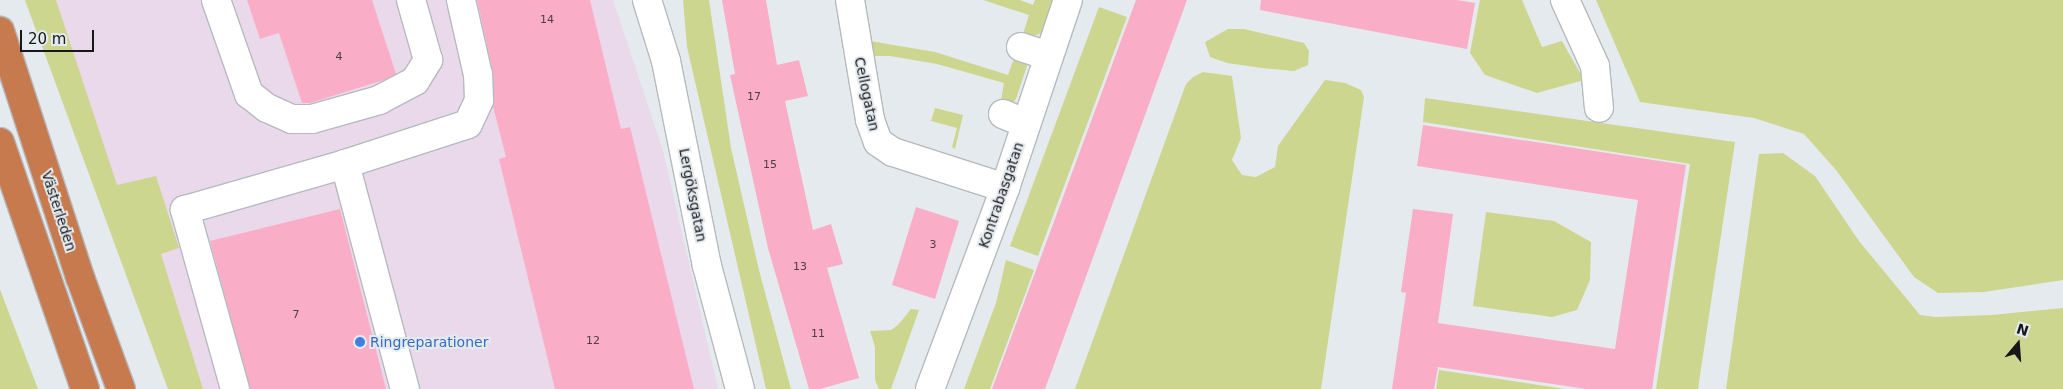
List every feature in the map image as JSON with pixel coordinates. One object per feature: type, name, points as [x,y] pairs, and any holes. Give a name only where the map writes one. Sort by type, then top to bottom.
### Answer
[{"type":"highway","name":"Västerleden","points":[[0,31],[80,277],[121,389]]},
{"type":"highway","points":[[0,142],[85,389]]},
{"type":"street","points":[[216,0],[250,94],[267,108],[292,119],[312,119],[379,100],[415,81],[428,60],[411,0]]},
{"type":"street","points":[[235,389],[185,210],[345,164],[468,124],[479,100],[478,74],[461,0]]},
{"type":"street","name":"Lergöksgatan","points":[[647,0],[666,61],[707,266],[740,389]]},
{"type":"street","name":"Cellogatan","points":[[850,0],[869,110],[878,142],[893,152],[1004,188]]},
{"type":"street","name":"Kontrabasgatan","points":[[930,389],[1004,188],[1015,119],[1049,56],[1068,0]]},
{"type":"street","points":[[1565,0],[1596,66],[1599,108]]},
{"type":"street","points":[[1021,46],[1049,56]]},
{"type":"street","points":[[345,164],[405,389]]},
{"type":"shaded area","points":[[25,0],[613,0],[663,151],[718,389],[168,389]]},
{"type":"green space","points":[[25,0],[56,0],[117,185],[156,176],[179,248],[161,254],[203,389],[168,389]]},
{"type":"green space","points":[[683,0],[709,0],[731,148],[759,270],[791,389],[766,389],[687,47]]},
{"type":"green space","points":[[983,0],[1020,0],[1033,5],[1035,0],[1053,0],[1042,33],[1031,37],[1023,34],[1029,15]]},
{"type":"green space","points":[[1480,0],[1522,0],[1542,47],[1562,41],[1584,80],[1537,93],[1485,75],[1470,53]]},
{"type":"green space","points":[[1596,0],[2063,0],[2063,280],[1984,292],[1938,293],[1914,277],[1836,170],[1804,134],[1754,118],[1640,102]]},
{"type":"green space","points":[[1099,7],[1127,17],[1038,256],[1010,246]]},
{"type":"green space","points":[[1228,29],[1244,29],[1304,43],[1309,51],[1308,65],[1294,71],[1227,63],[1210,57],[1205,42]]},
{"type":"green space","points":[[864,40],[935,52],[1008,75],[1014,58],[1027,63],[1027,66],[1016,99],[1012,104],[1001,100],[1004,83],[937,64],[890,56],[870,56],[885,129]]},
{"type":"green space","points":[[1203,72],[1232,76],[1241,138],[1232,160],[1242,175],[1256,177],[1275,167],[1278,146],[1325,80],[1345,83],[1361,90],[1364,97],[1321,389],[1075,389],[1186,84],[1193,77]]},
{"type":"green space","points":[[1425,98],[1735,142],[1698,389],[1656,389],[1690,164],[1423,122]]},
{"type":"green space","points":[[935,108],[963,115],[955,149],[952,147],[957,128],[931,121]]},
{"type":"green space","points":[[1783,153],[1815,176],[1859,241],[1920,315],[1936,317],[1992,315],[2063,308],[2063,389],[1726,389],[1759,154]]},
{"type":"green space","points":[[1486,212],[1554,221],[1591,242],[1590,280],[1577,310],[1552,317],[1473,306]]},
{"type":"green space","points":[[1006,260],[1034,270],[990,389],[964,389],[996,303]]},
{"type":"green space","points":[[0,289],[1,292],[38,389],[0,389]]},
{"type":"green space","points":[[911,309],[919,310],[891,389],[879,389],[875,380],[875,347],[870,331],[891,330],[898,325]]},
{"type":"green space","points":[[1439,370],[1565,389],[1436,389]]},
{"type":"building","points":[[247,0],[372,0],[396,74],[384,80],[310,103],[302,103],[279,33],[260,39]]},
{"type":"building","points":[[477,0],[590,0],[621,129],[630,127],[694,389],[555,389],[499,159],[506,157],[493,106],[493,72]]},
{"type":"building","points":[[722,0],[766,0],[777,65],[799,60],[808,96],[785,101],[813,230],[831,224],[843,264],[827,268],[859,378],[820,389],[809,389],[768,248],[730,75],[735,74]]},
{"type":"building","points":[[1136,0],[1187,0],[1045,389],[992,389]]},
{"type":"building","points":[[1261,0],[1457,0],[1475,3],[1467,49],[1260,10]]},
{"type":"building","points":[[1423,125],[1686,165],[1652,389],[1586,389],[1438,367],[1434,389],[1392,389],[1406,293],[1401,292],[1413,209],[1453,214],[1438,323],[1615,349],[1638,200],[1417,166]]},
{"type":"building","points":[[916,207],[959,221],[935,299],[892,285]]},
{"type":"building","points":[[340,209],[386,389],[250,389],[210,241]]},
{"type":"place","name":"Ringreparationer","points":[[360,342]]}]
